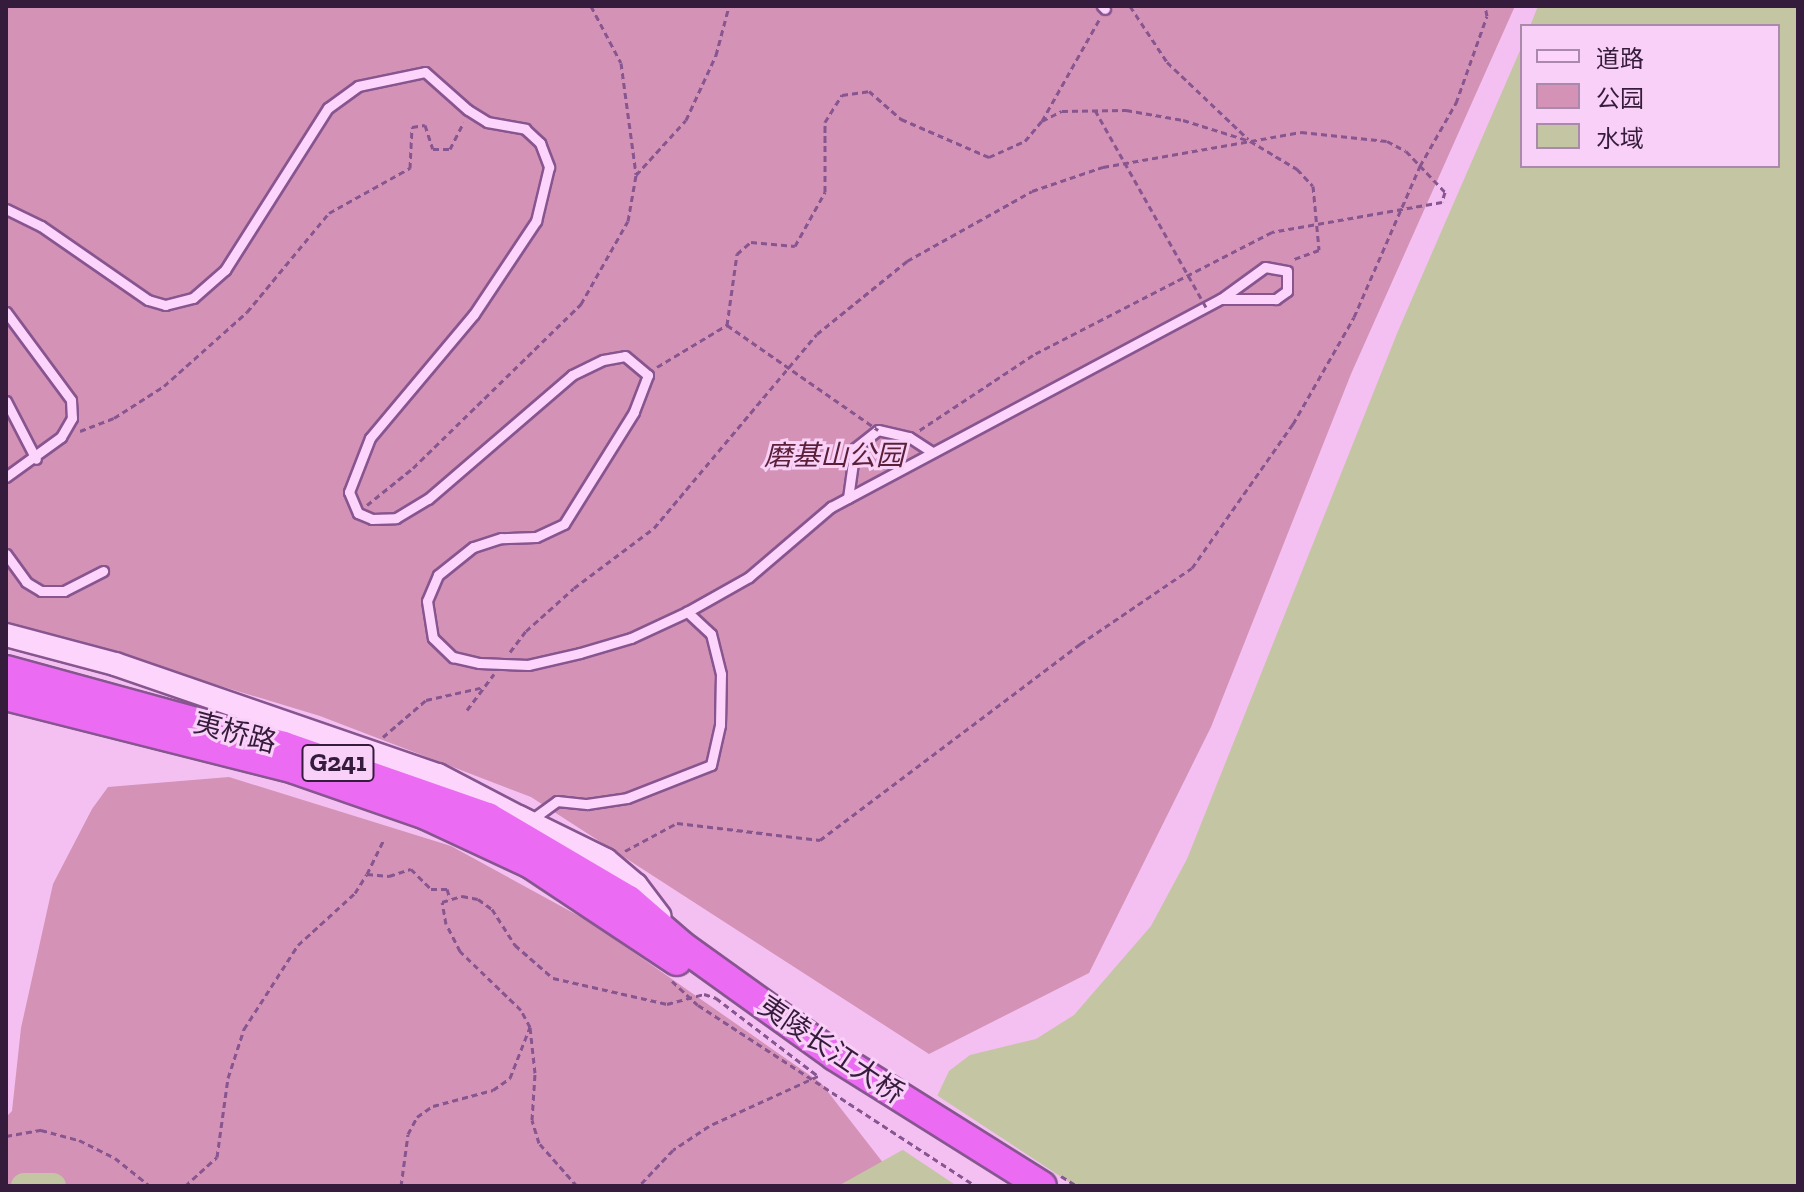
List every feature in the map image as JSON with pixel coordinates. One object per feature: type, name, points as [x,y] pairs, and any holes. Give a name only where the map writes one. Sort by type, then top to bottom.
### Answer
[{"type":"highway","name":"夷桥路","points":[[6,670],[403,784],[488,817],[620,909]]},
{"type":"highway","name":"夷桥路","points":[[6,696],[294,769],[426,815],[620,909]]},
{"type":"highway","name":"夷陵长江大桥","points":[[620,909],[682,946],[835,1056],[1042,1186]]},
{"type":"highway","name":"夷陵长江大桥","points":[[620,909],[1018,1186]]},
{"type":"street","points":[[6,635],[115,664],[438,775],[606,860],[636,885],[682,946]]},
{"type":"lane","points":[[6,209],[41,226],[148,300],[165,305],[193,298],[225,270],[328,108],[358,86],[425,72],[468,110],[487,122],[525,129],[540,143],[549,167],[546,194],[511,265],[370,438],[349,492],[358,513],[396,518],[428,499],[572,375],[603,360],[625,356],[648,375],[628,424],[564,524],[536,537],[501,538],[473,547],[438,575],[427,601],[433,638],[453,657],[501,664],[528,665],[580,653],[631,638],[687,612],[749,577],[848,498],[1221,299],[1265,267],[1279,265],[1289,280],[1287,291],[1276,299],[1221,299]]},
{"type":"lane","points":[[6,312],[71,400],[72,418],[61,437],[36,459],[6,477]]},
{"type":"lane","points":[[6,401],[36,459]]},
{"type":"lane","points":[[848,498],[855,448],[878,430],[909,437],[932,452]]},
{"type":"lane","points":[[6,554],[26,582],[41,591],[64,591],[103,571]]},
{"type":"lane","points":[[523,819],[557,801],[587,804],[627,798],[711,765],[720,725],[721,674],[711,634],[687,612]]},
{"type":"path","points":[[358,513],[424,458],[581,304],[628,221],[636,175],[621,63],[591,6]]},
{"type":"path","points":[[636,175],[686,120],[716,55],[729,6]]},
{"type":"path","points":[[1130,6],[1167,62],[1253,143]]},
{"type":"path","points":[[606,860],[677,823],[820,840],[1080,644],[1192,568],[1293,424],[1354,317],[1407,204],[1420,166],[1456,103],[1487,16],[1485,6]]},
{"type":"path","points":[[727,325],[737,254],[751,242],[795,246],[825,192],[825,122],[842,95],[869,91],[901,119],[989,157],[1025,141],[1042,121],[1104,8]]},
{"type":"path","points":[[61,437],[114,418],[164,386],[247,312],[329,213],[410,168],[412,127],[425,125],[433,149],[450,149],[468,110]]},
{"type":"path","points":[[1095,110],[1206,307]]},
{"type":"path","points":[[1042,121],[1062,111],[1095,110],[1183,120],[1253,143],[1297,169],[1313,186],[1319,250],[1279,265]]},
{"type":"path","points":[[467,710],[526,631],[654,528],[748,411],[817,334],[907,261],[1032,191],[1103,167],[1202,147],[1253,143],[1301,132],[1387,141],[1439,183],[1445,198],[1407,204],[1394,212],[1318,222],[1272,232],[1209,260],[1033,355],[909,437]]},
{"type":"path","points":[[648,375],[670,356],[727,325]]},
{"type":"path","points":[[727,325],[878,430]]},
{"type":"path","points":[[366,751],[426,700],[484,687]]},
{"type":"path","points":[[185,1186],[217,1157],[228,1078],[244,1029],[298,945],[355,893],[383,841]]},
{"type":"path","points":[[367,874],[389,876],[411,869],[431,889],[447,889],[450,899]]},
{"type":"path","points":[[577,1186],[539,1143],[532,1120],[535,1073],[530,1027],[521,1010],[460,951],[446,924],[442,902],[478,899],[492,909],[515,945],[553,978],[667,1004],[704,994],[818,1076],[709,1126],[673,1150],[639,1186]]},
{"type":"path","points":[[698,1005],[976,1186]]},
{"type":"path","points":[[401,1186],[408,1134],[417,1117],[433,1106],[493,1090],[510,1078],[530,1027]]},
{"type":"path","points":[[6,1136],[41,1130],[79,1140],[115,1158],[150,1186]]},
{"type":"green space","name":"磨基山公园","points":[[6,6],[1515,6],[1351,374],[1211,727],[1089,973],[929,1054],[531,797],[320,716],[6,621]]},
{"type":"green space","points":[[229,777],[451,846],[590,922],[821,1083],[884,1164],[838,1186],[6,1186],[6,1117],[12,1111],[21,1028],[53,884],[92,809],[108,787]]},
{"type":"water","points":[[1538,6],[1798,6],[1798,1186],[838,1186],[915,1143],[949,1071],[970,1055],[1036,1039],[1074,1015],[1151,926],[1187,859],[1398,331],[1520,51],[1520,168],[1780,168],[1780,24],[1531,24]]},
{"type":"pier","points":[[935,1094],[1075,1186],[957,1186],[900,1148],[912,1140]]},
{"type":"waterway","points":[[24,1186],[53,1186]]}]
